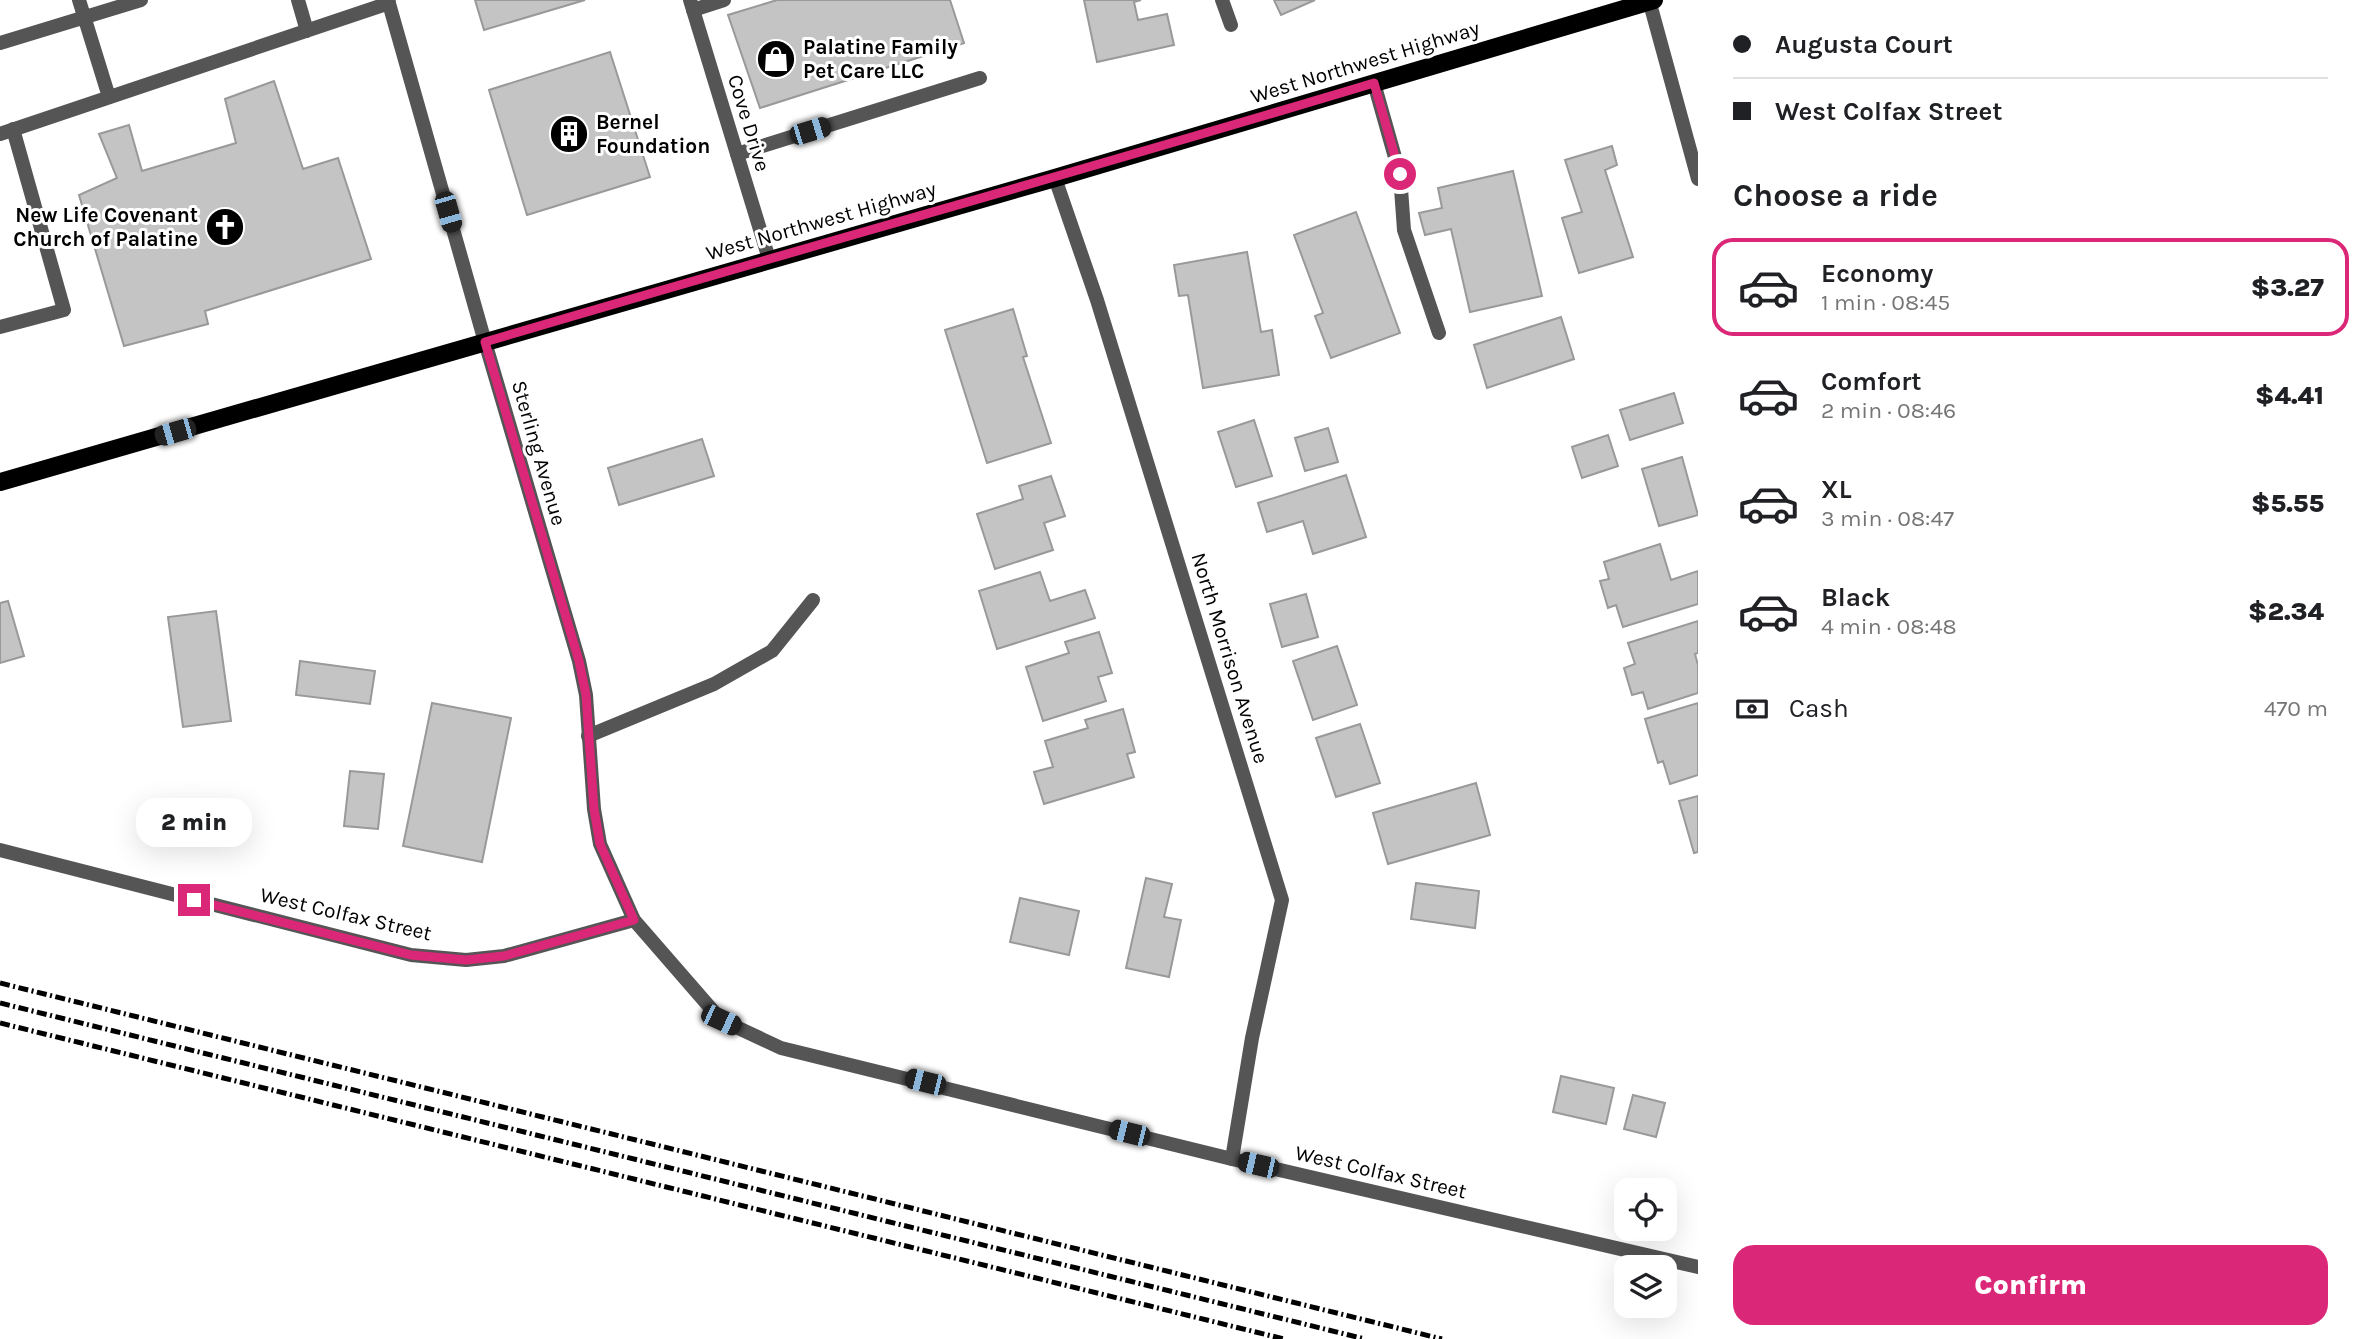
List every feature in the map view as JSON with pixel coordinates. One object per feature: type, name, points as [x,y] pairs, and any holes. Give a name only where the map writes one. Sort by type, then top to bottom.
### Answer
[{"type":"main road","name":"West Northwest Highway","points":[[0,482],[1055,178],[1650,0]]},
{"type":"street","points":[[79,0],[109,97]]},
{"type":"street","points":[[0,43],[141,0]]},
{"type":"street","points":[[298,0],[307,31]]},
{"type":"street","points":[[692,5],[724,0]]},
{"type":"street","points":[[1222,0],[1231,25]]},
{"type":"street","points":[[1650,0],[1698,179]]},
{"type":"street","points":[[0,327],[64,310],[6,132],[388,2]]},
{"type":"street","name":"Sterling Avenue","points":[[388,2],[579,661],[586,695],[594,809],[600,844],[634,920]]},
{"type":"street","name":"Cove Drive","points":[[692,5],[769,259]]},
{"type":"street","points":[[737,154],[980,78]]},
{"type":"street","points":[[1374,83],[1400,174],[1404,230],[1439,333]]},
{"type":"street","name":"North Morrison Avenue","points":[[1055,178],[1097,300],[1283,900],[1252,1038],[1232,1159]]},
{"type":"street","points":[[588,736],[714,684],[772,651],[813,600]]},
{"type":"street","name":"West Colfax Street","points":[[0,850],[411,955],[466,960],[504,956],[634,920],[721,1020],[781,1048],[1232,1159],[1698,1267]]},
{"type":"building","points":[[475,0],[585,0],[484,30]]},
{"type":"building","points":[[777,0],[950,0],[964,43],[760,108],[728,15]]},
{"type":"building","points":[[1084,0],[1141,0],[1134,2],[1138,20],[1167,14],[1174,45],[1097,62]]},
{"type":"building","points":[[1274,0],[1315,0],[1281,15]]},
{"type":"building","name":"Bernel Foundation","points":[[610,52],[650,177],[527,215],[489,90]]},
{"type":"building","name":"New Life Covenant Church of Palatine","points":[[274,81],[303,169],[338,158],[371,259],[205,311],[208,324],[124,346],[79,195],[117,178],[99,134],[129,125],[142,171],[236,143],[225,99]]},
{"type":"building","points":[[1612,146],[1617,165],[1605,170],[1633,257],[1579,273],[1562,218],[1582,212],[1565,160]]},
{"type":"building","points":[[1513,171],[1542,296],[1470,312],[1451,229],[1425,235],[1419,213],[1442,208],[1438,188]]},
{"type":"building","points":[[1356,212],[1400,333],[1331,358],[1315,316],[1323,313],[1294,235]]},
{"type":"building","points":[[1247,252],[1261,332],[1272,330],[1279,375],[1203,388],[1188,295],[1179,296],[1174,265]]},
{"type":"building","points":[[1013,309],[1027,356],[1023,357],[1051,443],[987,463],[945,330]]},
{"type":"building","points":[[1561,317],[1574,359],[1487,388],[1474,345]]},
{"type":"building","points":[[1674,393],[1683,423],[1630,440],[1620,410]]},
{"type":"building","points":[[1254,420],[1272,476],[1236,487],[1218,432]]},
{"type":"building","points":[[1328,428],[1338,462],[1305,471],[1295,438]]},
{"type":"building","points":[[1608,435],[1618,466],[1582,478],[1572,447]]},
{"type":"building","points":[[702,439],[714,476],[619,505],[608,468]]},
{"type":"building","points":[[1682,457],[1698,515],[1659,526],[1642,469]]},
{"type":"building","points":[[1346,475],[1366,537],[1313,554],[1303,521],[1267,532],[1258,503]]},
{"type":"building","points":[[1051,476],[1065,516],[1044,523],[1053,550],[995,569],[977,514],[1023,499],[1019,486]]},
{"type":"building","points":[[1660,544],[1671,580],[1698,571],[1698,604],[1623,627],[1616,605],[1608,608],[1600,581],[1609,579],[1604,562]]},
{"type":"building","points":[[1040,572],[1050,601],[1085,590],[1095,618],[997,649],[979,591]]},
{"type":"building","points":[[1306,594],[1318,637],[1282,647],[1270,604]]},
{"type":"building","points":[[8,601],[24,656],[0,663],[0,603]]},
{"type":"building","points":[[216,611],[231,721],[183,727],[168,617]]},
{"type":"building","points":[[1698,621],[1698,653],[1695,654],[1698,665],[1698,693],[1648,709],[1643,692],[1632,695],[1624,668],[1635,664],[1628,643]]},
{"type":"building","points":[[1099,632],[1112,673],[1098,677],[1106,701],[1043,721],[1026,667],[1069,653],[1065,642]]},
{"type":"building","points":[[1337,646],[1357,705],[1313,720],[1293,661]]},
{"type":"building","points":[[300,661],[375,671],[370,704],[296,695]]},
{"type":"building","points":[[432,703],[511,718],[482,862],[403,846]]},
{"type":"building","points":[[1698,703],[1698,775],[1670,784],[1663,761],[1658,763],[1645,719]]},
{"type":"building","points":[[1123,709],[1135,752],[1127,754],[1134,777],[1044,804],[1034,772],[1053,767],[1045,741],[1088,728],[1085,720]]},
{"type":"building","points":[[1360,724],[1380,783],[1336,797],[1316,738]]},
{"type":"building","points":[[350,771],[384,774],[378,829],[344,826]]},
{"type":"building","points":[[1476,783],[1490,835],[1388,864],[1373,813]]},
{"type":"building","points":[[1698,796],[1698,852],[1694,853],[1679,801]]},
{"type":"building","points":[[1146,878],[1172,884],[1164,917],[1181,920],[1169,977],[1126,968]]},
{"type":"building","points":[[1416,883],[1479,891],[1475,928],[1411,919]]},
{"type":"building","points":[[1020,898],[1079,911],[1069,955],[1010,942]]},
{"type":"building","points":[[1561,1076],[1614,1088],[1606,1124],[1553,1112]]},
{"type":"building","points":[[1633,1095],[1665,1103],[1656,1137],[1624,1129]]},
{"type":"railway","points":[[0,983],[1442,1339]]},
{"type":"railway","points":[[0,1003],[1365,1339]]},
{"type":"railway","points":[[0,1023],[1284,1339]]},
{"type":"place","name":"Palatine Family Pet Care LLC","points":[[776,59]]},
{"type":"place","name":"Bernel Foundation","points":[[569,134]]},
{"type":"place","name":"New Life Covenant Church of Palatine","points":[[225,227]]},
{"type":"route","points":[[194,900],[411,955],[466,960],[504,956],[542,947],[634,920],[600,844],[594,809],[586,695],[579,661],[485,342],[1374,83],[1400,174]]}]
